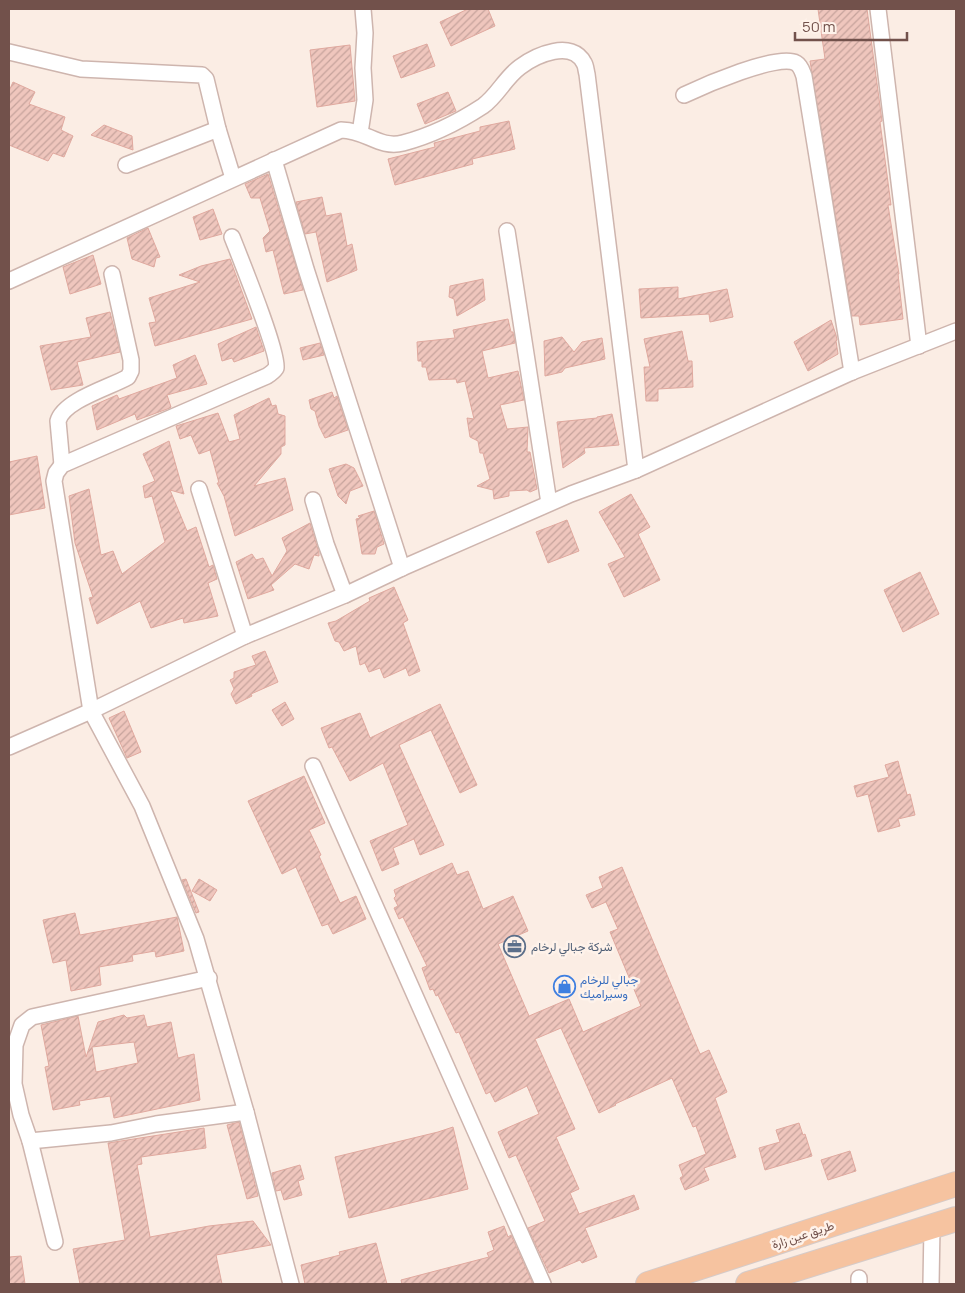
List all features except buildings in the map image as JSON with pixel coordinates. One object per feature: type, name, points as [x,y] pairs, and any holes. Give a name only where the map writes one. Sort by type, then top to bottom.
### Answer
[{"type":"main road","name":"طريق عين زارة","points":[[648,1284],[956,1184]]},
{"type":"main road","points":[[748,1284],[956,1219]]},
{"type":"street","points":[[360,133],[365,100],[363,9]]},
{"type":"street","points":[[878,9],[919,346]]},
{"type":"street","points":[[9,282],[341,130],[360,133],[380,143],[393,145],[430,133],[484,105],[519,67],[536,58],[563,50],[575,54],[584,62],[587,74],[636,470]]},
{"type":"street","points":[[9,52],[81,69],[202,75],[206,79],[218,129],[233,178]]},
{"type":"street","points":[[684,95],[720,79],[764,65],[790,61],[801,68],[804,76],[827,210],[852,372]]},
{"type":"street","points":[[126,165],[218,129]]},
{"type":"street","points":[[274,160],[306,269],[402,568]]},
{"type":"street","points":[[507,231],[550,503]]},
{"type":"street","points":[[232,237],[271,342],[276,366],[275,370],[267,376],[62,465],[56,473],[54,481],[91,710],[142,806],[196,939],[209,978],[246,1112],[291,1284]]},
{"type":"street","points":[[62,465],[59,416],[67,408],[128,377],[131,371],[112,274]]},
{"type":"street","points":[[9,748],[245,636],[345,595],[550,503],[636,470],[852,372],[956,331]]},
{"type":"street","points":[[199,489],[245,636]]},
{"type":"street","points":[[313,500],[326,544],[345,595]]},
{"type":"street","points":[[313,766],[544,1284]]},
{"type":"street","points":[[55,1242],[30,1141],[11,1085],[14,1045],[22,1025],[32,1017],[209,978]]},
{"type":"street","points":[[30,1141],[111,1133],[156,1124],[246,1112]]},
{"type":"street","points":[[931,1284],[932,1226]]},
{"type":"place","name":"شركة جبالي لرخام","points":[[515,947]]},
{"type":"place","name":"جبالي للرخام وسيراميك","points":[[564,987]]}]
